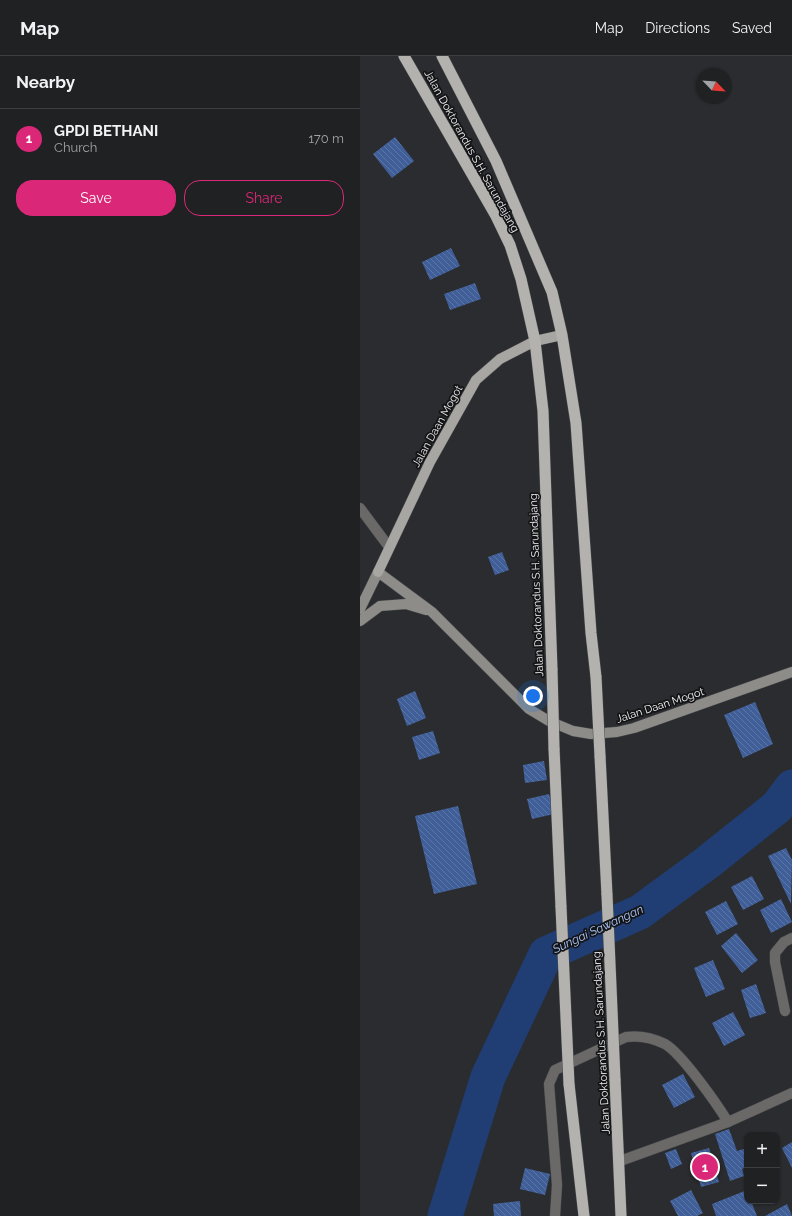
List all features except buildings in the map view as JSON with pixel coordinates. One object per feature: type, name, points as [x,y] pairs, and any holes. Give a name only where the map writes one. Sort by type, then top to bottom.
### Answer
[{"type":"highway","name":"Jalan Doktorandus S.H. Sarundajang","points":[[404,56],[496,216],[510,246],[521,280],[535,341],[543,411],[545,447],[568,1084],[584,1216]]},
{"type":"highway","name":"Jalan Doktorandus S.H. Sarundajang","points":[[442,56],[496,161],[552,292],[562,335],[579,444],[591,633],[596,677],[620,1161],[621,1216]]},
{"type":"main road","name":"Jalan Daan Mogot","points":[[562,335],[535,341],[500,358],[476,380],[430,462],[378,572],[432,612],[529,709],[549,721],[573,731],[591,734],[617,732],[634,728],[792,672]]},
{"type":"main road","points":[[360,609],[378,572]]},
{"type":"main road","points":[[360,621],[380,606],[406,604],[432,612]]},
{"type":"street","points":[[360,508],[389,547]]},
{"type":"street","points":[[785,1010],[775,962],[775,953],[784,942],[792,938]]},
{"type":"street","points":[[555,1216],[557,1185],[549,1084],[555,1070],[626,1036],[637,1035],[652,1039],[666,1044],[672,1050],[704,1086],[728,1122]]},
{"type":"street","points":[[620,1161],[728,1122],[792,1093]]},
{"type":"waterway","name":"Sungai Sawangan","points":[[445,1216],[488,1077],[546,954],[640,912],[708,862],[777,807],[792,787]]},
{"type":"place","name":"GPDI BETHANI","points":[[705,1167]]}]
